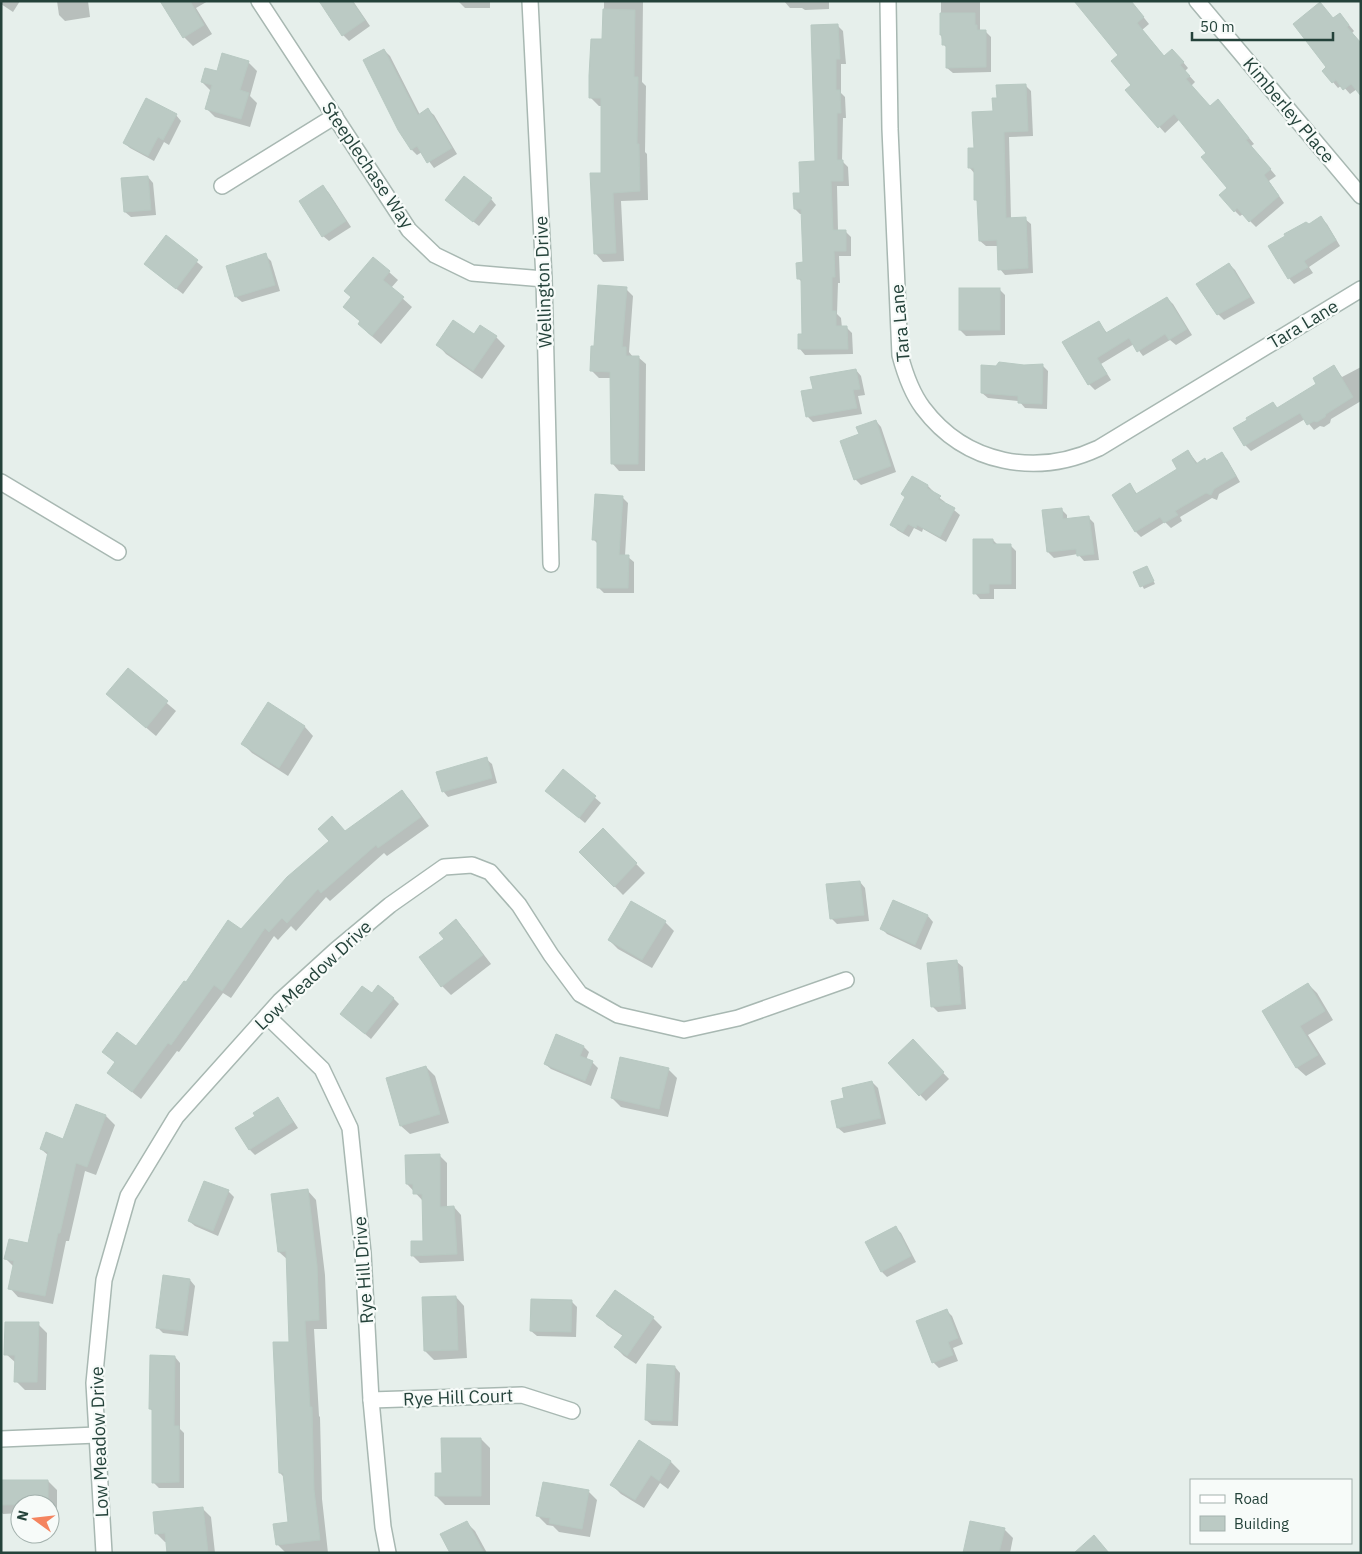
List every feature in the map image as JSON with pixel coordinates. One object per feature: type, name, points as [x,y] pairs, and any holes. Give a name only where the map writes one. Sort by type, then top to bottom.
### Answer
[{"type":"street","name":"Steeplechase Way","points":[[260,1],[409,230],[435,255],[472,273],[544,279]]},
{"type":"street","name":"Wellington Drive","points":[[530,1],[544,279],[551,564]]},
{"type":"street","name":"Tara Lane","points":[[888,1],[890,129],[900,355],[910,384],[923,408],[943,429],[968,448],[1006,461],[1027,464],[1049,463],[1082,456],[1099,448],[1361,288]]},
{"type":"street","name":"Kimberley Place","points":[[1197,1],[1361,196]]},
{"type":"street","points":[[222,186],[335,116]]},
{"type":"street","points":[[1,482],[118,552]]},
{"type":"street","name":"Low Meadow Drive","points":[[104,1553],[94,1383],[104,1280],[128,1196],[176,1117],[280,1001],[390,904],[444,867],[472,865],[490,872],[519,905],[580,994],[618,1016],[684,1030],[738,1018],[846,980]]},
{"type":"street","name":"Rye Hill Drive","points":[[267,1016],[322,1069],[350,1128],[363,1253],[371,1400],[383,1527],[388,1553]]},
{"type":"street","name":"Rye Hill Court","points":[[371,1400],[522,1395],[572,1411]]},
{"type":"street","points":[[1,1439],[97,1435]]},
{"type":"building","points":[[160,1],[190,1],[204,25],[183,38]]},
{"type":"building","points":[[319,1],[352,1],[365,20],[342,36]]},
{"type":"building","points":[[1074,1],[1131,1],[1144,17],[1137,23],[1164,56],[1172,49],[1184,62],[1180,65],[1190,76],[1186,79],[1210,106],[1218,99],[1249,138],[1246,140],[1271,169],[1264,175],[1279,196],[1249,222],[1237,208],[1234,212],[1219,195],[1227,188],[1201,157],[1206,153],[1174,114],[1158,128],[1125,90],[1131,85],[1111,61],[1118,55]]},
{"type":"building","points":[[1320,2],[1333,18],[1340,13],[1349,25],[1347,27],[1361,43],[1361,96],[1351,84],[1343,90],[1336,80],[1332,83],[1322,71],[1326,67],[1293,24]]},
{"type":"building","points":[[603,9],[635,10],[634,77],[638,77],[637,144],[639,144],[640,191],[613,193],[616,253],[594,254],[590,173],[601,173],[601,98],[589,98],[589,76],[591,39],[602,39]]},
{"type":"building","points":[[940,13],[975,13],[977,30],[986,30],[986,67],[946,68],[946,45],[942,45],[942,35],[940,35]]},
{"type":"building","points":[[838,24],[840,59],[836,59],[836,90],[840,90],[841,113],[837,113],[837,160],[843,160],[843,181],[831,181],[833,230],[846,230],[846,251],[834,251],[835,277],[832,277],[832,311],[836,311],[836,326],[847,326],[848,349],[798,349],[798,334],[802,334],[801,279],[797,279],[796,263],[803,262],[801,209],[794,209],[793,193],[800,193],[799,162],[815,161],[811,25]]},
{"type":"building","points":[[384,49],[418,115],[428,108],[452,148],[427,163],[417,146],[411,150],[398,130],[363,60]]},
{"type":"building","points":[[222,53],[249,61],[240,90],[249,93],[241,119],[205,109],[212,85],[201,82],[205,68],[217,71]]},
{"type":"building","points":[[1026,84],[1028,131],[1004,132],[1006,218],[1026,217],[1028,268],[998,270],[997,240],[979,241],[977,200],[974,200],[974,168],[968,168],[968,148],[974,148],[972,112],[993,111],[992,98],[997,98],[996,85]]},
{"type":"building","points":[[146,98],[177,114],[163,140],[158,137],[148,156],[123,143]]},
{"type":"building","points":[[148,176],[151,210],[124,212],[121,178]]},
{"type":"building","points":[[464,176],[492,198],[473,222],[445,200]]},
{"type":"building","points":[[323,185],[346,221],[322,237],[299,201]]},
{"type":"building","points":[[1321,216],[1336,240],[1304,261],[1308,267],[1288,279],[1268,246],[1285,236],[1284,234],[1306,222],[1309,224]]},
{"type":"building","points":[[166,235],[198,260],[176,289],[144,264]]},
{"type":"building","points":[[266,253],[275,285],[235,297],[226,266]]},
{"type":"building","points":[[373,257],[390,271],[383,280],[404,297],[372,336],[358,324],[360,321],[343,307],[351,297],[344,291]]},
{"type":"building","points":[[1229,263],[1250,297],[1217,315],[1196,284]]},
{"type":"building","points":[[598,285],[627,287],[622,347],[626,347],[626,356],[639,356],[638,464],[611,464],[610,372],[590,371],[591,346],[594,346]]},
{"type":"building","points":[[959,288],[1000,288],[1000,330],[959,330]]},
{"type":"building","points":[[1167,297],[1187,329],[1169,340],[1165,334],[1137,352],[1129,338],[1097,358],[1107,374],[1088,385],[1062,342],[1099,321],[1106,333]]},
{"type":"building","points":[[453,320],[474,334],[480,325],[497,336],[473,371],[436,345]]},
{"type":"building","points":[[999,362],[1024,365],[1043,364],[1042,404],[1018,403],[1018,396],[981,393],[981,365],[996,366]]},
{"type":"building","points":[[1334,365],[1353,397],[1317,422],[1314,421],[1307,425],[1300,413],[1244,446],[1233,428],[1273,402],[1277,408],[1316,384],[1313,378]]},
{"type":"building","points":[[856,369],[860,389],[853,390],[857,408],[806,417],[801,391],[813,389],[810,377]]},
{"type":"building","points":[[876,420],[891,466],[854,480],[840,441],[859,434],[856,427]]},
{"type":"building","points":[[1188,450],[1196,464],[1205,458],[1206,461],[1222,452],[1236,476],[1214,489],[1211,495],[1206,493],[1175,511],[1178,515],[1164,523],[1160,517],[1135,532],[1112,495],[1130,483],[1136,494],[1177,469],[1172,460]]},
{"type":"building","points":[[912,476],[928,485],[927,488],[941,496],[938,499],[955,508],[940,537],[917,525],[916,528],[908,524],[903,532],[890,525],[905,497],[901,494]]},
{"type":"building","points":[[595,494],[623,496],[619,555],[629,555],[628,588],[597,588],[597,540],[592,540]]},
{"type":"building","points":[[1062,508],[1063,519],[1089,516],[1094,554],[1077,556],[1076,549],[1047,552],[1042,510]]},
{"type":"building","points":[[973,539],[993,539],[993,544],[1011,544],[1011,584],[989,584],[989,593],[973,594]]},
{"type":"building","points":[[1147,566],[1154,581],[1140,587],[1133,572]]},
{"type":"building","points":[[128,668],[168,701],[146,728],[106,694]]},
{"type":"building","points":[[268,702],[305,726],[279,768],[241,744]]},
{"type":"building","points":[[487,757],[492,778],[442,792],[436,772]]},
{"type":"building","points":[[563,769],[596,796],[579,818],[545,791]]},
{"type":"building","points":[[402,790],[421,817],[378,848],[376,845],[321,893],[318,889],[287,923],[282,918],[269,932],[265,928],[222,991],[214,985],[171,1045],[168,1043],[132,1092],[107,1073],[115,1062],[102,1052],[117,1032],[136,1046],[184,981],[186,982],[228,920],[241,929],[287,877],[329,841],[318,829],[332,816],[345,831]]},
{"type":"building","points":[[603,828],[637,863],[614,887],[579,852]]},
{"type":"building","points":[[860,881],[864,915],[830,919],[826,884]]},
{"type":"building","points":[[893,900],[928,915],[915,945],[880,929]]},
{"type":"building","points":[[631,901],[666,921],[642,960],[608,940]]},
{"type":"building","points":[[456,919],[483,955],[441,987],[419,957],[444,939],[439,933]]},
{"type":"building","points":[[957,960],[961,1004],[931,1007],[927,963]]},
{"type":"building","points":[[1308,983],[1325,1011],[1300,1026],[1318,1055],[1296,1068],[1262,1011]]},
{"type":"building","points":[[378,985],[394,998],[365,1034],[340,1014],[362,986],[372,993]]},
{"type":"building","points":[[556,1034],[584,1046],[580,1056],[593,1061],[585,1081],[544,1064]]},
{"type":"building","points":[[913,1039],[944,1072],[919,1096],[888,1063]]},
{"type":"building","points":[[620,1057],[669,1068],[659,1109],[611,1098]]},
{"type":"building","points":[[426,1066],[440,1114],[400,1126],[386,1078]]},
{"type":"building","points":[[872,1081],[881,1118],[837,1128],[831,1101],[844,1098],[842,1088]]},
{"type":"building","points":[[278,1097],[293,1122],[249,1150],[235,1128],[255,1116],[253,1113]]},
{"type":"building","points":[[76,1104],[106,1115],[87,1167],[76,1163],[60,1233],[58,1233],[45,1296],[8,1289],[14,1261],[4,1259],[9,1239],[28,1243],[48,1152],[40,1149],[46,1132],[63,1139]]},
{"type":"building","points":[[440,1154],[440,1207],[454,1206],[457,1254],[411,1256],[411,1241],[423,1241],[422,1194],[413,1194],[413,1184],[406,1184],[405,1155]]},
{"type":"building","points":[[204,1181],[229,1190],[213,1231],[188,1221]]},
{"type":"building","points":[[308,1189],[317,1265],[319,1320],[305,1321],[310,1407],[312,1407],[314,1490],[320,1540],[276,1545],[273,1524],[288,1522],[283,1473],[279,1473],[273,1342],[289,1342],[286,1251],[278,1252],[271,1194]]},
{"type":"building","points":[[896,1226],[911,1256],[881,1272],[865,1242]]},
{"type":"building","points":[[163,1275],[190,1279],[183,1331],[156,1328]]},
{"type":"building","points":[[615,1290],[654,1317],[627,1356],[614,1347],[623,1335],[596,1316]]},
{"type":"building","points":[[456,1296],[458,1350],[424,1351],[422,1297]]},
{"type":"building","points":[[531,1299],[572,1300],[571,1332],[530,1331]]},
{"type":"building","points":[[947,1309],[958,1338],[948,1342],[953,1355],[932,1363],[916,1321]]},
{"type":"building","points":[[5,1322],[39,1322],[37,1382],[14,1382],[15,1355],[4,1355]]},
{"type":"building","points":[[150,1355],[175,1356],[174,1426],[179,1426],[179,1482],[152,1483],[152,1409],[149,1409]]},
{"type":"building","points":[[647,1364],[675,1366],[672,1421],[645,1420]]},
{"type":"building","points":[[441,1438],[481,1438],[481,1496],[435,1496],[435,1473],[442,1473]]},
{"type":"building","points":[[639,1440],[671,1461],[659,1481],[651,1475],[635,1500],[610,1485]]},
{"type":"building","points":[[1,1480],[48,1480],[48,1494],[10,1494],[10,1505],[1,1505]]},
{"type":"building","points":[[543,1482],[589,1490],[582,1529],[549,1523],[550,1518],[536,1516]]},
{"type":"building","points":[[203,1507],[208,1553],[167,1553],[165,1533],[155,1534],[153,1512]]},
{"type":"building","points":[[467,1521],[484,1553],[450,1553],[440,1534]]},
{"type":"building","points":[[970,1521],[1005,1528],[999,1553],[963,1553]]},
{"type":"building","points":[[1094,1535],[1109,1553],[1074,1553]]}]
